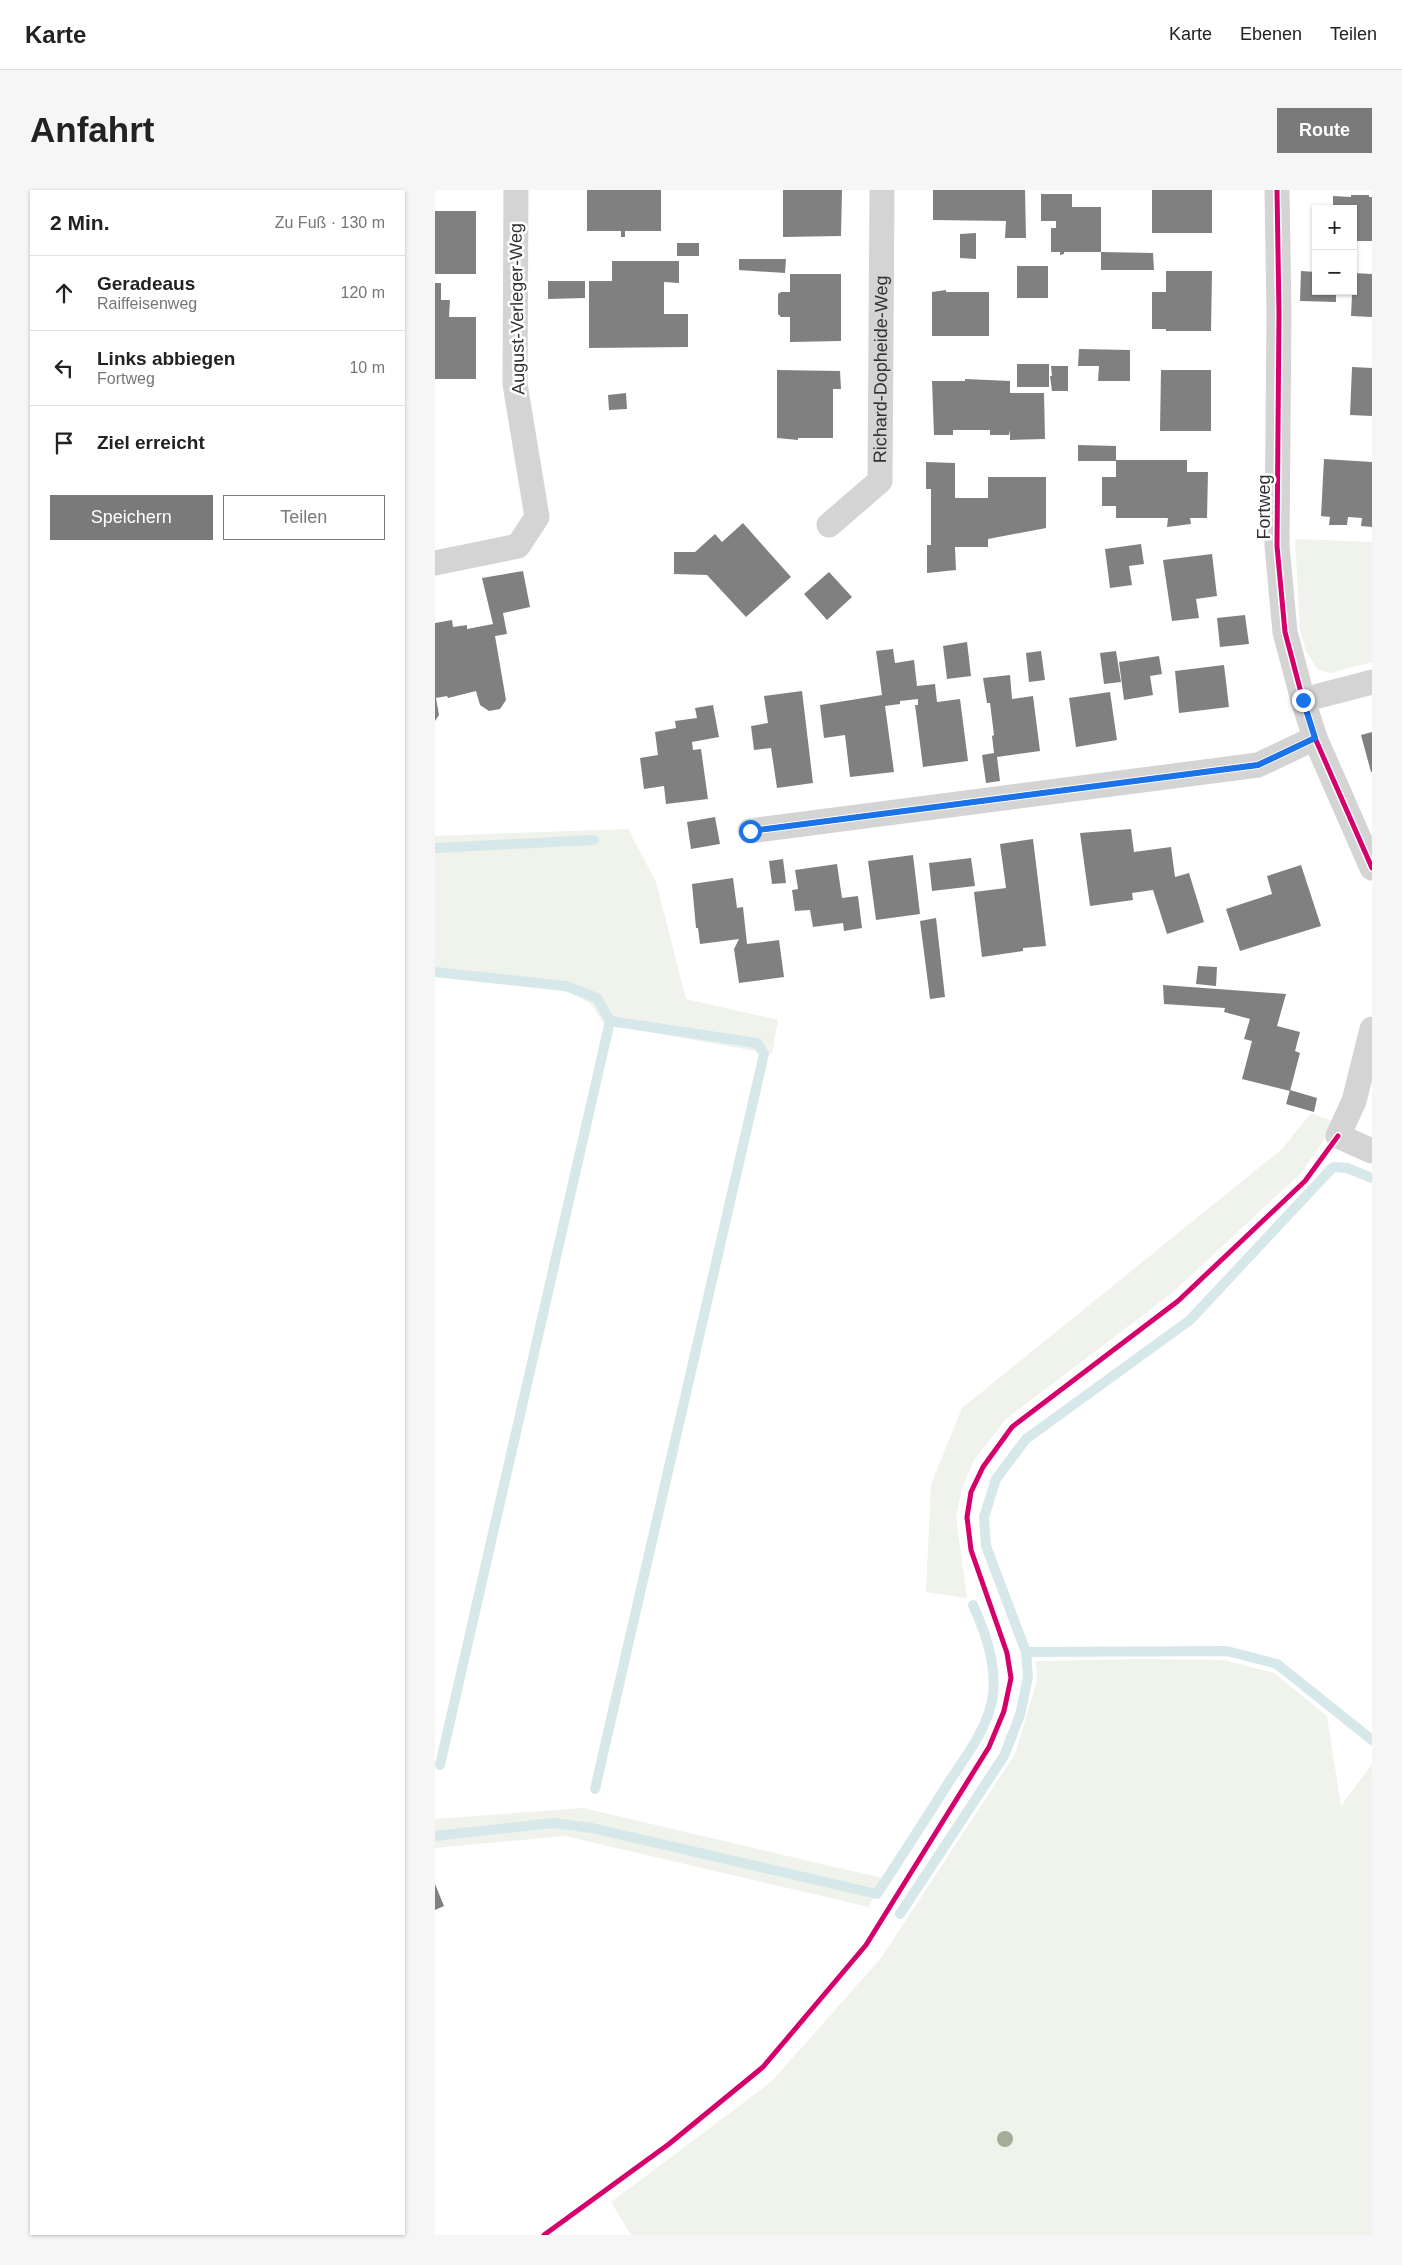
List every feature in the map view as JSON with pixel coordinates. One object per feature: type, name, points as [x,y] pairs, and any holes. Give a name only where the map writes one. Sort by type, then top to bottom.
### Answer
[{"type":"street","name":"August-Verleger-Weg","points":[[435,563],[517,546],[537,516],[515,384],[516,190]]},
{"type":"street","name":"Richard-Dopheide-Weg","points":[[829,525],[880,481],[882,190]]},
{"type":"street","name":"Fortweg","points":[[1277,190],[1279,313],[1277,546],[1285,632],[1315,738],[1372,868]]},
{"type":"street","points":[[1303,700],[1372,682]]},
{"type":"street","points":[[750,831],[1258,765],[1315,738]]},
{"type":"street","points":[[1372,1029],[1353,1101],[1338,1136],[1372,1151]]},
{"type":"shaded area","points":[[1295,539],[1372,542],[1372,662],[1330,673],[1318,670],[1306,651],[1300,631]]},
{"type":"shaded area","points":[[628,829],[656,882],[686,999],[778,1020],[772,1054],[604,1024],[591,1004],[570,992],[435,977],[435,836]]},
{"type":"shaded area","points":[[1311,1113],[1334,1122],[1329,1133],[1301,1173],[1172,1293],[1006,1419],[974,1460],[962,1488],[956,1517],[967,1598],[926,1592],[931,1484],[962,1408],[1282,1149]]},
{"type":"shaded area","points":[[1224,1660],[1274,1673],[1327,1716],[1341,1806],[1372,1764],[1372,2235],[631,2235],[611,2202],[771,2082],[881,1958],[1015,1754],[1037,1681],[1036,1661]]},
{"type":"shaded area","points":[[583,1808],[882,1878],[869,1907],[565,1836],[435,1848],[435,1819]]},
{"type":"building","points":[[587,190],[661,190],[661,231],[625,231],[625,237],[621,237],[621,231],[587,231]]},
{"type":"building","points":[[783,190],[842,190],[841,236],[783,237]]},
{"type":"building","points":[[933,190],[1025,190],[1026,238],[1005,238],[1006,221],[933,220]]},
{"type":"building","points":[[1152,190],[1212,190],[1212,233],[1152,233]]},
{"type":"building","points":[[1041,194],[1072,194],[1072,207],[1101,207],[1101,252],[1064,252],[1064,254],[1060,255],[1060,252],[1051,252],[1051,228],[1056,228],[1056,221],[1041,221]]},
{"type":"building","points":[[1351,195],[1369,195],[1369,197],[1372,197],[1372,241],[1357,241],[1357,205],[1333,205],[1333,196],[1351,197]]},
{"type":"building","points":[[435,211],[476,211],[476,274],[435,274]]},
{"type":"building","points":[[976,233],[976,259],[960,258],[960,234]]},
{"type":"building","points":[[677,243],[699,243],[699,256],[677,256]]},
{"type":"building","points":[[1101,252],[1153,253],[1154,270],[1101,270]]},
{"type":"building","points":[[739,259],[786,259],[785,273],[739,270]]},
{"type":"building","points":[[612,261],[679,261],[679,283],[664,282],[664,314],[688,314],[688,347],[589,348],[589,281],[612,281]]},
{"type":"building","points":[[1017,266],[1048,266],[1048,298],[1017,298]]},
{"type":"building","points":[[1166,271],[1212,271],[1211,331],[1166,331],[1166,329],[1152,329],[1152,292],[1166,292]]},
{"type":"building","points":[[1301,271],[1312,272],[1312,295],[1336,295],[1336,302],[1300,301]]},
{"type":"building","points":[[1357,273],[1372,274],[1372,317],[1351,316],[1352,295],[1357,295]]},
{"type":"building","points":[[790,274],[841,274],[841,341],[790,342],[790,317],[781,317],[778,314],[778,294],[790,292]]},
{"type":"building","points":[[548,281],[585,281],[585,298],[548,299]]},
{"type":"building","points":[[435,283],[441,283],[441,300],[450,300],[449,317],[476,317],[476,379],[435,379]]},
{"type":"building","points":[[946,290],[946,292],[989,292],[989,336],[932,336],[932,292]]},
{"type":"building","points":[[1079,349],[1130,350],[1130,381],[1098,381],[1099,366],[1078,366]]},
{"type":"building","points":[[1017,364],[1049,364],[1049,387],[1017,387]]},
{"type":"building","points":[[1051,366],[1068,366],[1068,391],[1052,391]]},
{"type":"building","points":[[1352,367],[1372,368],[1372,416],[1350,415]]},
{"type":"building","points":[[777,370],[840,371],[841,389],[833,389],[833,438],[798,438],[798,440],[777,438]]},
{"type":"building","points":[[1161,370],[1211,370],[1211,431],[1160,431]]},
{"type":"building","points":[[965,379],[1010,381],[1010,393],[1044,393],[1045,439],[1010,440],[1010,430],[1009,435],[990,435],[990,430],[953,430],[953,435],[934,435],[932,381],[965,381]]},
{"type":"building","points":[[626,393],[627,409],[609,410],[608,395]]},
{"type":"building","points":[[1078,445],[1116,446],[1116,460],[1187,460],[1187,472],[1208,472],[1207,518],[1190,518],[1191,524],[1167,527],[1168,518],[1116,518],[1116,506],[1102,506],[1102,477],[1116,477],[1116,461],[1078,461]]},
{"type":"building","points":[[1324,459],[1372,462],[1372,527],[1361,526],[1362,518],[1348,517],[1347,525],[1329,525],[1330,517],[1321,516]]},
{"type":"building","points":[[926,462],[955,463],[955,498],[988,498],[988,477],[1046,477],[1046,528],[988,539],[988,547],[955,547],[956,570],[927,573],[927,545],[931,545],[931,489],[926,489]]},
{"type":"building","points":[[743,523],[791,577],[746,617],[707,575],[674,574],[674,552],[695,552],[715,534],[722,542]]},
{"type":"building","points":[[1141,544],[1144,564],[1129,566],[1132,585],[1110,588],[1105,549]]},
{"type":"building","points":[[1212,554],[1217,596],[1196,599],[1199,618],[1172,621],[1163,560]]},
{"type":"building","points":[[523,571],[530,607],[503,613],[507,634],[495,636],[506,700],[500,709],[489,711],[480,705],[476,691],[448,698],[447,696],[436,698],[439,715],[435,721],[435,623],[452,620],[453,627],[467,625],[467,629],[493,624],[482,578]]},
{"type":"building","points":[[829,572],[852,597],[827,620],[804,594]]},
{"type":"building","points":[[1245,615],[1249,644],[1220,647],[1217,618]]},
{"type":"building","points":[[967,642],[971,676],[947,679],[943,646]]},
{"type":"building","points":[[893,649],[895,663],[914,660],[917,686],[935,684],[937,702],[960,699],[968,761],[923,767],[915,705],[918,705],[918,699],[900,701],[900,704],[885,706],[894,772],[850,777],[845,735],[824,738],[820,705],[882,695],[876,651]]},
{"type":"building","points":[[1041,651],[1045,680],[1029,682],[1026,653]]},
{"type":"building","points":[[1116,651],[1121,682],[1104,684],[1100,653]]},
{"type":"building","points":[[1159,656],[1162,674],[1150,676],[1153,695],[1124,700],[1119,662]]},
{"type":"building","points":[[1224,665],[1229,707],[1179,713],[1175,671]]},
{"type":"building","points":[[1010,675],[1012,699],[1033,696],[1040,751],[997,757],[1000,781],[986,783],[982,755],[994,753],[992,736],[994,735],[990,703],[987,703],[983,678]]},
{"type":"building","points":[[802,691],[813,783],[777,788],[771,748],[754,750],[751,726],[768,723],[764,696]]},
{"type":"building","points":[[1110,692],[1117,740],[1076,747],[1069,698]]},
{"type":"building","points":[[713,705],[719,737],[692,742],[693,750],[701,749],[708,799],[666,804],[664,786],[644,789],[640,758],[658,755],[655,732],[676,728],[675,721],[697,718],[695,708]]},
{"type":"building","points":[[1372,732],[1372,772],[1371,772],[1361,735]]},
{"type":"building","points":[[715,817],[720,844],[691,849],[687,822]]},
{"type":"building","points":[[1131,829],[1134,852],[1171,847],[1175,877],[1189,873],[1204,922],[1167,934],[1153,890],[1132,893],[1133,900],[1090,906],[1080,833]]},
{"type":"building","points":[[1033,839],[1046,946],[1023,948],[1023,951],[982,957],[974,892],[1006,888],[1000,844]]},
{"type":"building","points":[[913,855],[920,914],[876,920],[868,861]]},
{"type":"building","points":[[971,858],[975,886],[932,891],[929,863]]},
{"type":"building","points":[[783,859],[786,883],[772,884],[769,861]]},
{"type":"building","points":[[837,864],[842,898],[858,896],[862,928],[844,931],[843,923],[813,927],[810,910],[795,911],[792,890],[798,889],[795,870]]},
{"type":"building","points":[[1301,865],[1321,926],[1240,951],[1226,909],[1272,894],[1267,876]]},
{"type":"building","points":[[733,878],[737,908],[743,907],[747,944],[779,940],[784,977],[739,983],[734,949],[739,939],[700,944],[698,928],[696,928],[692,884]]},
{"type":"building","points":[[936,918],[945,997],[930,999],[920,921]]},
{"type":"building","points":[[1198,966],[1217,967],[1216,986],[1196,984]]},
{"type":"building","points":[[1163,985],[1286,994],[1277,1026],[1300,1032],[1295,1051],[1300,1053],[1290,1091],[1242,1079],[1252,1041],[1244,1039],[1250,1019],[1224,1012],[1225,1008],[1164,1004]]},
{"type":"building","points":[[1290,1090],[1317,1098],[1314,1112],[1286,1104]]},
{"type":"building","points":[[435,1884],[444,1906],[435,1910]]},
{"type":"waterway","points":[[435,848],[594,840]]},
{"type":"waterway","points":[[435,972],[566,986],[597,998],[610,1021],[440,1765]]},
{"type":"waterway","points":[[595,1789],[764,1054],[757,1043],[610,1021]]},
{"type":"waterway","points":[[900,1914],[1004,1756],[1020,1715],[1028,1677],[1026,1652],[986,1546],[984,1517],[996,1479],[1026,1439],[1190,1320],[1333,1167],[1347,1168],[1372,1178]]},
{"type":"waterway","points":[[435,1836],[553,1823],[592,1828],[877,1894],[970,1750],[981,1732],[989,1712],[994,1685],[993,1671],[988,1644],[973,1605]]},
{"type":"waterway","points":[[1026,1652],[1227,1651],[1277,1664],[1372,1740]]},
{"type":"cycle path","points":[[1277,190],[1279,313],[1277,546],[1285,632],[1315,738],[1372,868]]},
{"type":"cycle path","points":[[750,831],[1258,765],[1315,738]]},
{"type":"cycle path","points":[[544,2235],[669,2144],[763,2067],[866,1945],[989,1747],[1004,1711],[1011,1678],[1007,1653],[971,1550],[967,1517],[971,1492],[983,1467],[1012,1427],[1178,1301],[1305,1181],[1338,1136]]},
{"type":"route","points":[[750,831],[1258,765],[1315,738],[1303,700]]}]
